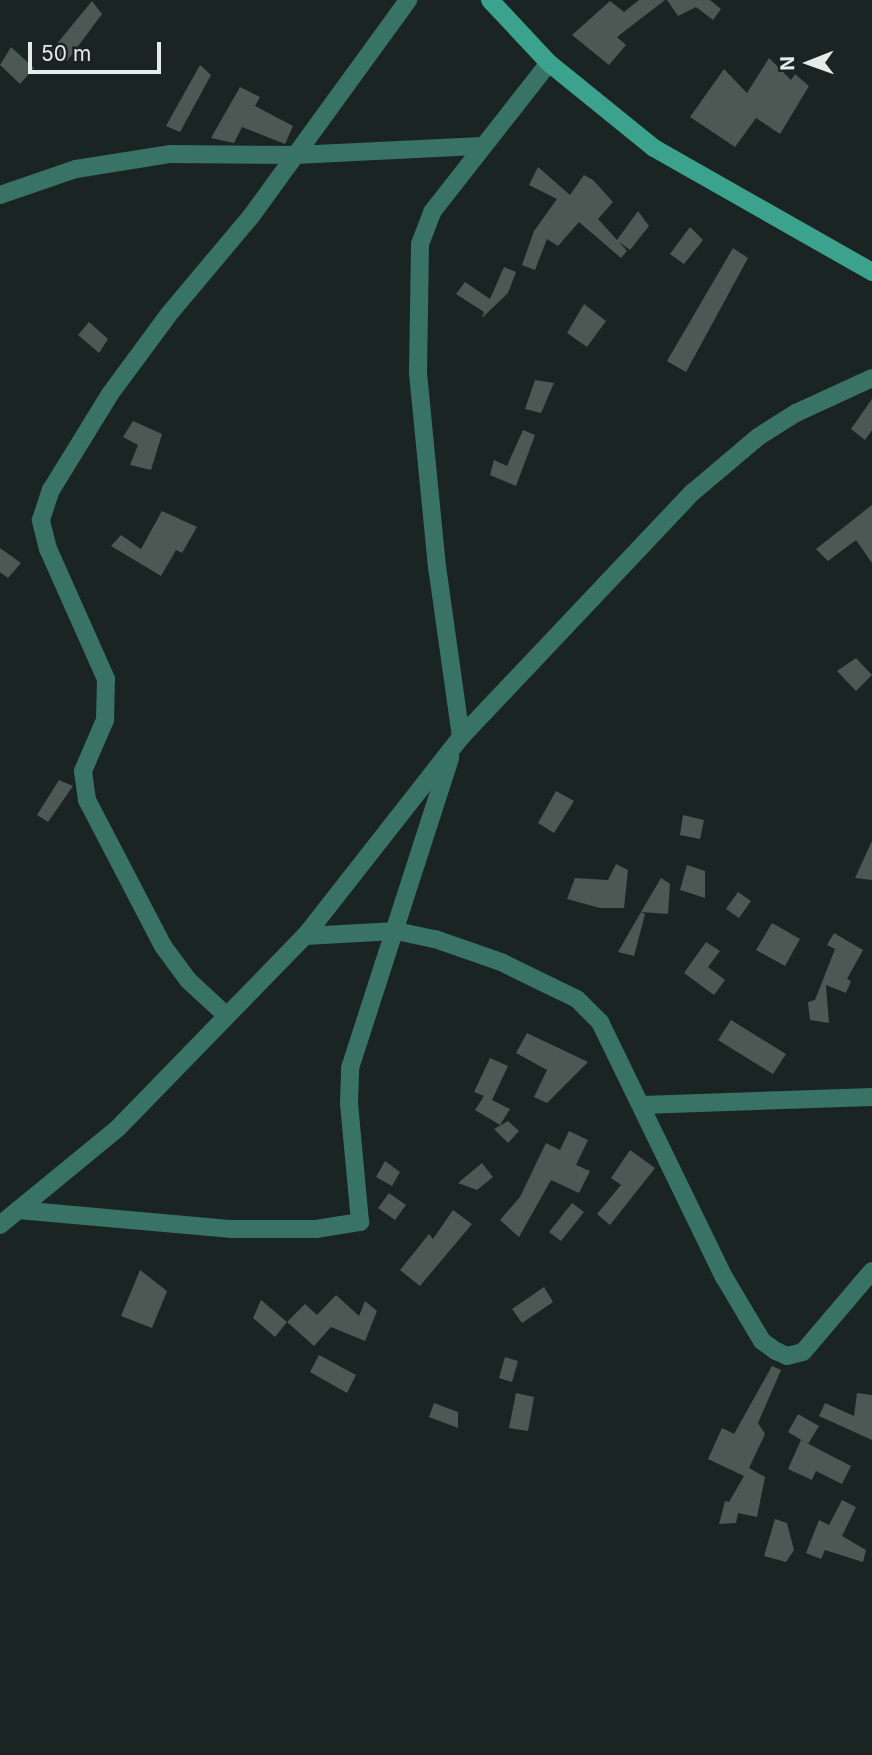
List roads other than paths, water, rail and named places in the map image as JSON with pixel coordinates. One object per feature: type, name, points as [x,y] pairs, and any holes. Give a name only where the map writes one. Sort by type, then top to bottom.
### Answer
[{"type":"main road","points":[[490,0],[550,63],[654,148],[872,272]]},
{"type":"street","points":[[227,1016],[188,980],[163,946],[87,800],[83,771],[105,720],[106,679],[61,582],[41,520],[51,489],[110,394],[295,155],[408,0]]},
{"type":"street","points":[[18,1210],[232,1229],[316,1229],[360,1222],[349,1103],[350,1068],[457,743],[418,373],[416,284],[420,244],[432,212],[550,63]]},
{"type":"street","points":[[0,195],[118,160],[171,154],[295,155],[482,146]]},
{"type":"street","points":[[0,1225],[118,1128],[305,936],[457,743],[725,461],[796,413],[872,378]]},
{"type":"street","points":[[305,936],[396,931],[501,962],[577,999],[600,1022],[724,1277],[762,1341],[776,1351],[788,1356],[803,1352],[872,1271]]},
{"type":"street","points":[[642,1105],[872,1097]]}]
